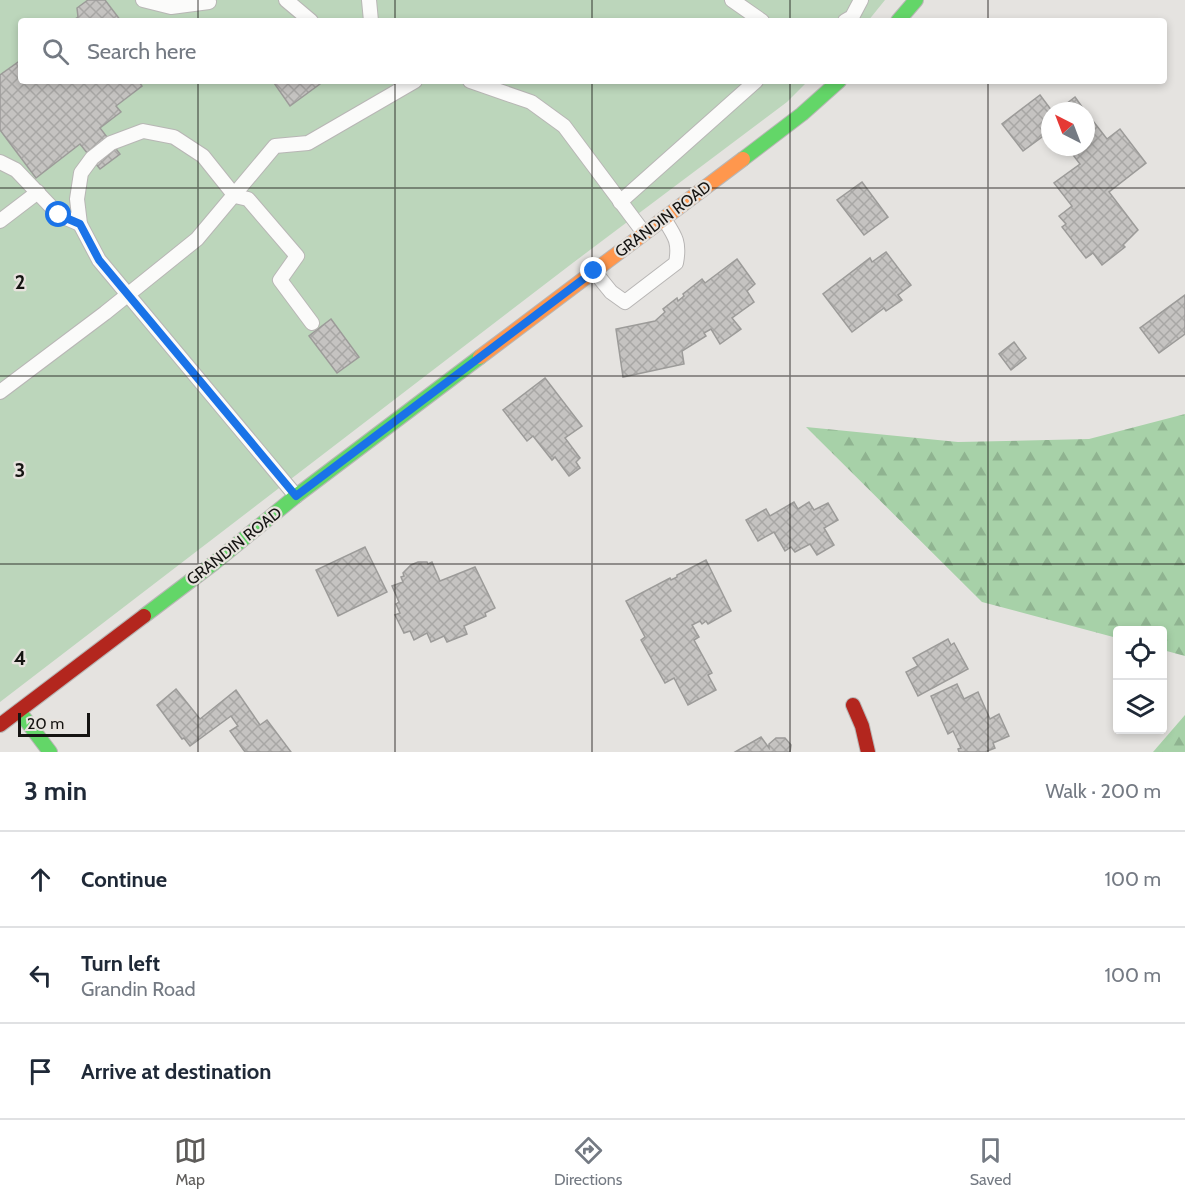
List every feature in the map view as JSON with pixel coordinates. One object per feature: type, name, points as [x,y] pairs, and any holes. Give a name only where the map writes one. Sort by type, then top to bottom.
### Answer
[{"type":"street","points":[[901,18],[916,0]]},
{"type":"street","name":"GRANDIN ROAD","points":[[0,725],[214,562],[296,496],[802,114],[836,84]]},
{"type":"street","points":[[853,705],[862,726],[868,752]]},
{"type":"street","points":[[19,711],[50,752]]},
{"type":"lane","points":[[143,0],[171,7],[209,2]]},
{"type":"lane","points":[[286,0],[307,18]]},
{"type":"lane","points":[[369,0],[371,18]]},
{"type":"lane","points":[[732,0],[758,18]]},
{"type":"lane","points":[[850,18],[861,0]]},
{"type":"lane","points":[[0,392],[105,313],[197,239],[275,146],[308,143],[410,84]]},
{"type":"lane","points":[[479,84],[531,102],[564,126],[644,233]]},
{"type":"lane","points":[[620,202],[753,84]]},
{"type":"lane","points":[[296,496],[99,260],[80,224],[77,199],[81,173],[92,158],[111,143],[143,131],[174,137],[203,156],[235,196],[248,199],[297,256],[280,280],[312,323]]},
{"type":"lane","points":[[0,162],[16,170],[59,215],[80,224]]},
{"type":"lane","points":[[0,221],[38,192]]},
{"type":"lane","points":[[594,271],[611,292],[625,302],[668,270],[676,263],[679,249],[664,218]]},
{"type":"green space","points":[[0,0],[885,0],[870,18],[18,18],[18,84],[805,84],[787,102],[574,262],[0,702]]},
{"type":"green space","points":[[1185,414],[1185,656],[1167,651],[1167,626],[1113,626],[1113,637],[982,602],[806,427],[958,442],[1089,439]]},
{"type":"green space","points":[[1185,715],[1185,752],[1153,752]]},
{"type":"building","points":[[88,0],[105,0],[119,18],[76,18],[77,8]]},
{"type":"building","points":[[18,62],[18,84],[140,84],[142,86],[116,106],[121,112],[100,128],[120,154],[100,169],[80,144],[36,178],[0,130],[0,75]]},
{"type":"building","points":[[275,84],[320,84],[290,106]]},
{"type":"building","points":[[1040,95],[1045,102],[1041,102],[1041,138],[1023,151],[1002,124]]},
{"type":"building","points":[[1075,97],[1079,102],[1069,102]]},
{"type":"building","points":[[1095,124],[1107,139],[1120,129],[1146,163],[1109,192],[1138,230],[1123,245],[1125,247],[1102,265],[1093,253],[1086,258],[1062,227],[1066,224],[1059,216],[1072,206],[1054,183],[1080,164],[1074,156],[1095,156]]},
{"type":"building","points":[[862,182],[888,217],[864,235],[837,200]]},
{"type":"building","points":[[886,252],[911,285],[898,295],[902,300],[886,311],[884,308],[852,332],[823,294],[870,258],[872,262]]},
{"type":"building","points":[[737,259],[755,284],[747,291],[754,302],[732,318],[741,329],[720,344],[711,329],[704,333],[706,336],[682,351],[684,364],[623,377],[616,329],[655,321],[665,312],[663,309],[677,298],[678,301],[702,279],[705,283]]},
{"type":"building","points":[[1185,295],[1185,334],[1159,353],[1140,328]]},
{"type":"building","points":[[331,319],[359,357],[337,373],[309,336]]},
{"type":"building","points":[[1014,342],[1026,358],[1011,370],[999,354]]},
{"type":"building","points":[[545,378],[582,426],[565,438],[580,458],[576,462],[580,468],[569,476],[555,457],[552,460],[533,436],[527,441],[503,410]]},
{"type":"building","points":[[794,502],[798,509],[809,502],[814,510],[828,503],[838,520],[824,528],[834,545],[817,555],[810,544],[795,552],[791,547],[785,551],[774,532],[758,541],[746,520],[766,509],[770,516]]},
{"type":"building","points":[[365,547],[387,592],[338,616],[316,570]]},
{"type":"building","points":[[706,560],[731,611],[708,624],[706,621],[702,624],[700,621],[692,625],[699,637],[694,640],[712,673],[708,675],[716,690],[688,705],[674,678],[665,683],[641,640],[645,637],[626,601],[670,578],[671,580],[677,577]]},
{"type":"building","points":[[418,562],[428,564],[432,562],[440,581],[475,567],[495,608],[485,613],[486,616],[464,626],[467,634],[447,642],[444,636],[431,642],[427,633],[414,640],[410,631],[404,633],[395,615],[400,613],[396,604],[399,602],[392,586],[403,582],[401,577],[404,576],[403,573]]},
{"type":"building","points":[[948,639],[951,645],[954,643],[968,669],[918,696],[906,672],[918,666],[913,658]]},
{"type":"building","points":[[957,684],[964,699],[978,692],[990,719],[999,714],[1009,736],[993,743],[995,748],[985,752],[959,752],[958,749],[961,748],[953,731],[948,734],[931,696]]},
{"type":"building","points":[[176,689],[200,719],[236,690],[260,725],[267,720],[291,752],[245,752],[230,731],[238,726],[231,716],[190,746],[184,738],[182,739],[157,705]]},
{"type":"building","points":[[761,737],[769,748],[769,744],[776,738],[785,738],[791,745],[790,752],[735,752]]},
{"type":"traffic: fast","points":[[901,18],[916,0]]},
{"type":"traffic: fast","points":[[743,159],[802,114],[836,84]]},
{"type":"traffic: fast","points":[[144,616],[296,496],[480,357]]},
{"type":"traffic: fast","points":[[19,711],[50,752]]},
{"type":"traffic: slow","points":[[480,357],[743,159]]},
{"type":"traffic: jam","points":[[0,725],[144,616]]},
{"type":"traffic: jam","points":[[853,705],[862,726],[868,752]]},
{"type":"route","points":[[59,215],[80,224],[99,260],[296,496],[594,271]]}]
